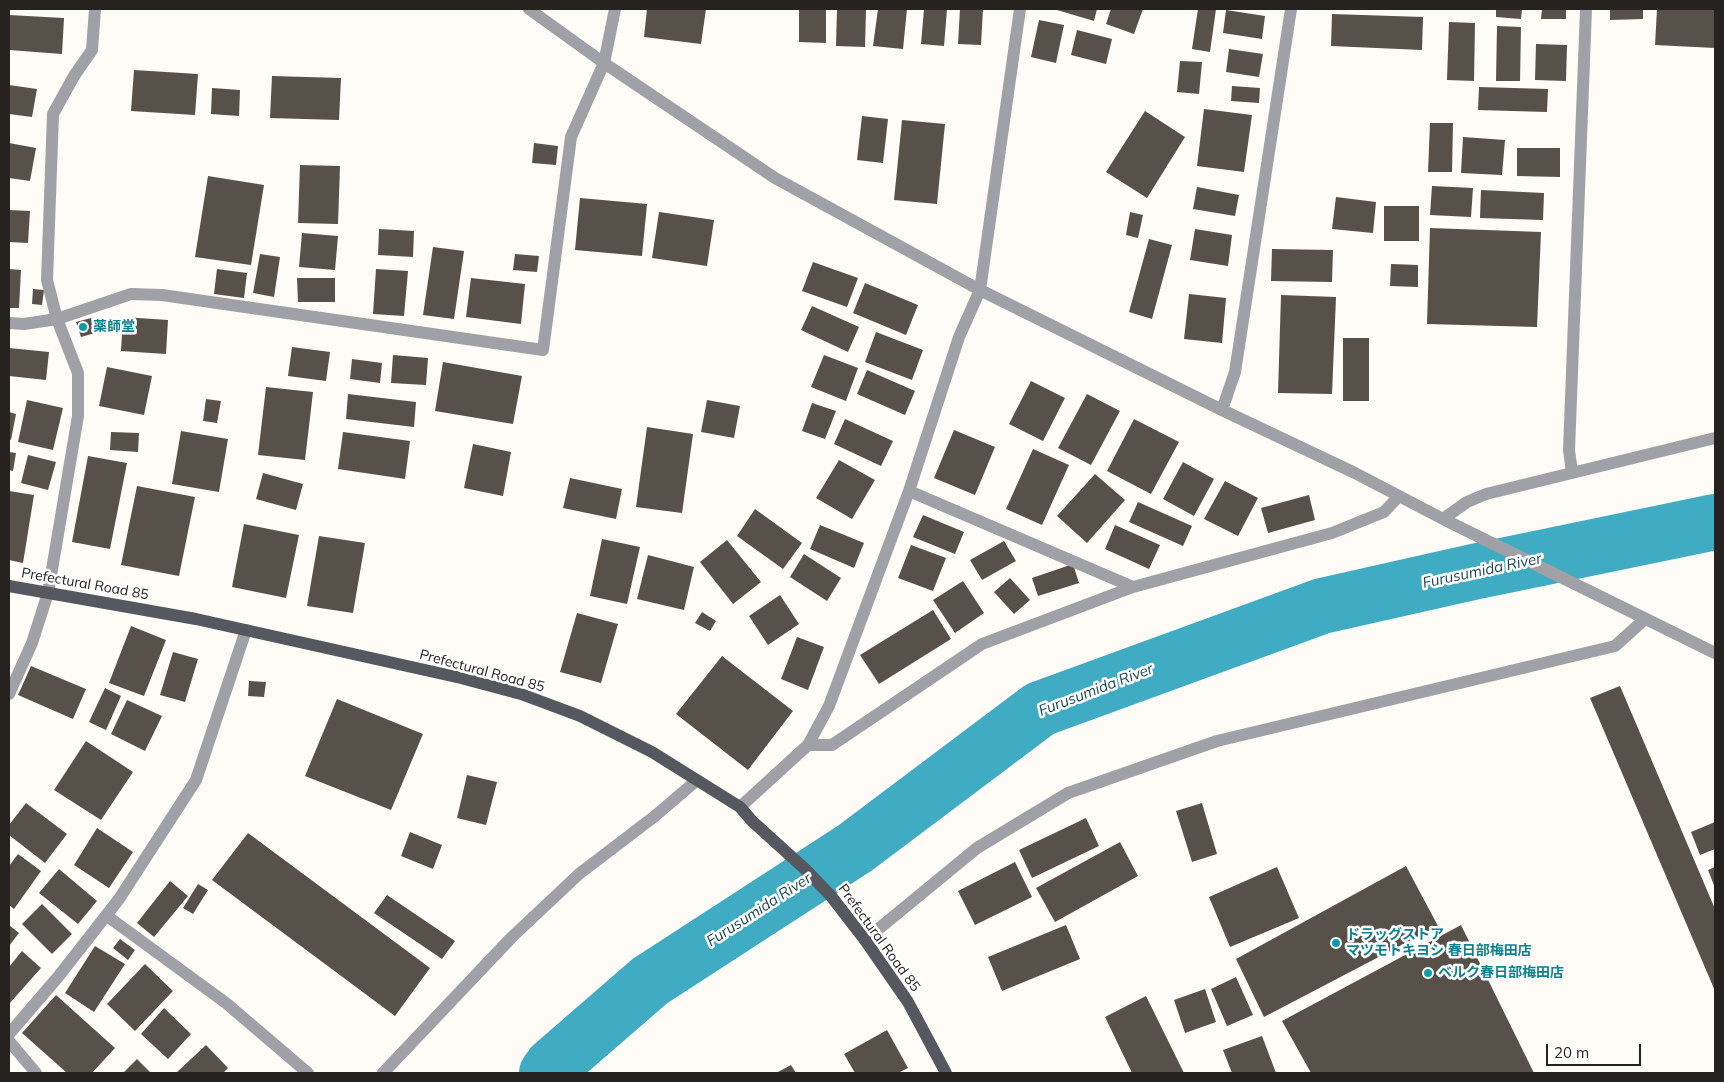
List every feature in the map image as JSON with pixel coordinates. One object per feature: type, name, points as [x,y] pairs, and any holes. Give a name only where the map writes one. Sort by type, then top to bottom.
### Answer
[{"type":"main road","name":"Prefectural Road 85","points":[[9,586],[196,619],[461,678],[521,694],[580,716],[652,752],[740,807],[752,821],[805,868],[831,896],[865,940],[908,1002],[946,1073]]},
{"type":"street","points":[[9,694],[32,643],[48,593],[78,416],[78,373],[57,319],[47,280],[53,114],[74,76],[92,50],[96,9]]},
{"type":"street","points":[[529,9],[604,63],[775,178],[980,290],[1354,473],[1442,519],[1715,653]]},
{"type":"street","points":[[9,324],[24,324],[57,319],[131,294],[154,295],[543,350],[571,137],[604,63],[615,9]]},
{"type":"street","points":[[740,807],[808,744],[829,706],[909,491],[959,337],[980,290],[1020,9]]},
{"type":"street","points":[[1222,410],[1234,372],[1291,9]]},
{"type":"street","points":[[1572,473],[1569,450],[1586,9]]},
{"type":"street","points":[[1442,519],[1467,502],[1486,494],[1715,438]]},
{"type":"street","points":[[909,491],[1133,587]]},
{"type":"street","points":[[808,744],[832,745],[982,644],[1133,587],[1332,533],[1384,512],[1400,496]]},
{"type":"street","points":[[865,940],[977,848],[1068,794],[1217,741],[1615,646],[1645,619]]},
{"type":"street","points":[[9,1034],[58,978],[107,916],[196,780],[246,630]]},
{"type":"street","points":[[383,1073],[512,937],[580,874],[655,816],[696,781]]},
{"type":"street","points":[[107,916],[226,1003],[308,1073]]},
{"type":"street","points":[[9,1041],[36,1073]]},
{"type":"building","points":[[647,9],[706,9],[701,44],[644,37]]},
{"type":"building","points":[[799,9],[826,9],[826,43],[799,42]]},
{"type":"building","points":[[837,9],[866,9],[865,47],[836,46]]},
{"type":"building","points":[[878,9],[907,9],[903,49],[873,46]]},
{"type":"building","points":[[924,9],[947,9],[944,46],[921,44]]},
{"type":"building","points":[[960,9],[983,9],[981,45],[958,44]]},
{"type":"building","points":[[1057,9],[1097,9],[1094,21]]},
{"type":"building","points":[[1111,9],[1143,9],[1134,34],[1106,24]]},
{"type":"building","points":[[1198,9],[1216,9],[1210,52],[1192,49]]},
{"type":"building","points":[[1496,9],[1522,9],[1521,19],[1496,17]]},
{"type":"building","points":[[1542,9],[1566,9],[1566,19],[1541,19]]},
{"type":"building","points":[[1610,9],[1643,9],[1643,19],[1610,20]]},
{"type":"building","points":[[1657,9],[1715,9],[1715,48],[1655,45]]},
{"type":"building","points":[[1226,10],[1265,16],[1262,39],[1223,33]]},
{"type":"building","points":[[1332,14],[1423,17],[1422,50],[1331,46]]},
{"type":"building","points":[[9,15],[64,18],[62,54],[9,50]]},
{"type":"building","points":[[1039,20],[1064,25],[1056,63],[1031,57]]},
{"type":"building","points":[[1449,22],[1475,23],[1474,81],[1447,80]]},
{"type":"building","points":[[1497,26],[1521,27],[1520,81],[1496,81]]},
{"type":"building","points":[[1077,30],[1112,39],[1106,64],[1071,55]]},
{"type":"building","points":[[1536,44],[1567,45],[1566,81],[1535,80]]},
{"type":"building","points":[[1229,49],[1263,54],[1259,77],[1226,72]]},
{"type":"building","points":[[1180,61],[1202,62],[1199,94],[1177,92]]},
{"type":"building","points":[[134,70],[198,74],[195,115],[131,111]]},
{"type":"building","points":[[272,76],[341,78],[339,120],[270,118]]},
{"type":"building","points":[[9,85],[37,89],[32,117],[9,114]]},
{"type":"building","points":[[1232,86],[1260,88],[1259,103],[1231,101]]},
{"type":"building","points":[[1479,87],[1548,89],[1547,112],[1478,110]]},
{"type":"building","points":[[212,88],[240,90],[239,116],[211,114]]},
{"type":"building","points":[[1204,109],[1252,115],[1244,172],[1197,166]]},
{"type":"building","points":[[1145,111],[1185,137],[1147,198],[1106,172]]},
{"type":"building","points":[[862,116],[888,119],[883,163],[857,160]]},
{"type":"building","points":[[902,120],[945,124],[937,204],[894,200]]},
{"type":"building","points":[[1430,123],[1453,123],[1452,172],[1428,172]]},
{"type":"building","points":[[1463,137],[1505,140],[1502,175],[1461,173]]},
{"type":"building","points":[[9,143],[36,148],[30,181],[9,178]]},
{"type":"building","points":[[534,143],[558,146],[556,165],[532,163]]},
{"type":"building","points":[[1517,148],[1560,148],[1560,177],[1517,176]]},
{"type":"building","points":[[300,165],[340,166],[338,224],[298,223]]},
{"type":"building","points":[[208,176],[264,185],[251,265],[195,257]]},
{"type":"building","points":[[1432,186],[1473,188],[1471,217],[1430,215]]},
{"type":"building","points":[[1197,187],[1239,195],[1235,216],[1193,209]]},
{"type":"building","points":[[1481,190],[1544,193],[1543,220],[1480,218]]},
{"type":"building","points":[[1336,197],[1376,202],[1373,233],[1332,229]]},
{"type":"building","points":[[580,198],[647,204],[642,256],[575,250]]},
{"type":"building","points":[[1384,206],[1419,206],[1419,241],[1384,241]]},
{"type":"building","points":[[9,210],[30,211],[28,243],[9,242]]},
{"type":"building","points":[[659,212],[714,220],[707,266],[652,258]]},
{"type":"building","points":[[1130,212],[1143,215],[1138,238],[1126,235]]},
{"type":"building","points":[[1430,228],[1541,232],[1537,327],[1427,324]]},
{"type":"building","points":[[379,229],[414,231],[413,257],[378,255]]},
{"type":"building","points":[[1195,229],[1232,235],[1228,266],[1190,260]]},
{"type":"building","points":[[302,233],[338,236],[335,270],[299,267]]},
{"type":"building","points":[[1149,239],[1172,245],[1152,319],[1129,312]]},
{"type":"building","points":[[433,247],[464,251],[454,319],[423,315]]},
{"type":"building","points":[[1272,249],[1333,250],[1332,282],[1271,281]]},
{"type":"building","points":[[260,254],[280,257],[274,297],[253,293]]},
{"type":"building","points":[[515,254],[539,256],[537,272],[513,270]]},
{"type":"building","points":[[813,262],[858,278],[847,307],[802,291]]},
{"type":"building","points":[[1391,264],[1418,265],[1418,287],[1390,286]]},
{"type":"building","points":[[9,269],[21,270],[19,308],[9,308]]},
{"type":"building","points":[[217,269],[247,273],[244,298],[214,294]]},
{"type":"building","points":[[376,269],[408,271],[404,316],[373,314]]},
{"type":"building","points":[[297,278],[335,278],[335,302],[298,302]]},
{"type":"building","points":[[471,278],[525,284],[521,324],[466,317]]},
{"type":"building","points":[[865,283],[918,305],[906,335],[853,313]]},
{"type":"building","points":[[33,289],[44,290],[42,305],[32,304]]},
{"type":"building","points":[[1189,294],[1226,298],[1222,343],[1184,339]]},
{"type":"building","points":[[1281,295],[1336,297],[1332,394],[1278,393]]},
{"type":"building","points":[[812,306],[859,327],[848,352],[801,330]]},
{"type":"building","points":[[123,317],[168,320],[166,354],[121,351]]},
{"type":"building","points":[[91,318],[95,333],[81,337],[76,322]]},
{"type":"building","points":[[876,332],[923,350],[912,380],[865,362]]},
{"type":"building","points":[[1343,338],[1369,338],[1369,401],[1343,401]]},
{"type":"building","points":[[292,347],[330,352],[326,381],[288,376]]},
{"type":"building","points":[[9,348],[49,352],[46,380],[9,376]]},
{"type":"building","points":[[393,355],[428,358],[426,385],[391,383]]},
{"type":"building","points":[[824,355],[858,368],[846,401],[811,387]]},
{"type":"building","points":[[352,359],[382,363],[380,383],[350,379]]},
{"type":"building","points":[[443,362],[522,376],[513,424],[435,411]]},
{"type":"building","points":[[107,367],[152,376],[144,415],[99,406]]},
{"type":"building","points":[[867,370],[915,391],[905,415],[857,394]]},
{"type":"building","points":[[1031,381],[1065,398],[1043,441],[1009,424]]},
{"type":"building","points":[[266,387],[313,392],[305,460],[258,455]]},
{"type":"building","points":[[348,394],[416,402],[414,427],[346,419]]},
{"type":"building","points":[[1087,394],[1120,411],[1091,465],[1058,448]]},
{"type":"building","points":[[206,399],[221,401],[217,423],[203,421]]},
{"type":"building","points":[[27,400],[63,408],[53,450],[18,442]]},
{"type":"building","points":[[707,400],[740,406],[734,438],[701,432]]},
{"type":"building","points":[[812,403],[836,411],[825,439],[802,431]]},
{"type":"building","points":[[9,412],[16,414],[11,440],[9,439]]},
{"type":"building","points":[[845,419],[893,441],[881,466],[834,444]]},
{"type":"building","points":[[1134,419],[1179,442],[1151,494],[1107,471]]},
{"type":"building","points":[[647,427],[693,434],[682,513],[636,507]]},
{"type":"building","points":[[954,430],[995,447],[975,495],[934,478]]},
{"type":"building","points":[[181,431],[228,439],[219,492],[172,484]]},
{"type":"building","points":[[111,432],[139,433],[138,452],[110,450]]},
{"type":"building","points":[[343,432],[410,441],[405,479],[338,469]]},
{"type":"building","points":[[473,444],[511,452],[503,496],[464,488]]},
{"type":"building","points":[[1033,449],[1069,465],[1042,525],[1006,509]]},
{"type":"building","points":[[9,452],[16,453],[13,471],[9,470]]},
{"type":"building","points":[[28,455],[56,462],[48,490],[21,483]]},
{"type":"building","points":[[88,456],[127,463],[110,549],[72,542]]},
{"type":"building","points":[[839,460],[875,480],[852,519],[816,498]]},
{"type":"building","points":[[1183,462],[1214,479],[1194,516],[1163,499]]},
{"type":"building","points":[[263,473],[303,484],[296,510],[256,499]]},
{"type":"building","points":[[1095,474],[1125,500],[1087,543],[1057,516]]},
{"type":"building","points":[[570,478],[622,489],[616,519],[563,508]]},
{"type":"building","points":[[1225,481],[1258,498],[1238,536],[1204,519]]},
{"type":"building","points":[[137,486],[195,497],[179,576],[121,565]]},
{"type":"building","points":[[9,491],[34,495],[23,563],[9,560]]},
{"type":"building","points":[[1309,495],[1315,520],[1268,533],[1261,508]]},
{"type":"building","points":[[1138,502],[1192,526],[1183,546],[1129,522]]},
{"type":"building","points":[[755,509],[802,543],[783,569],[737,536]]},
{"type":"building","points":[[923,515],[964,532],[955,554],[913,537]]},
{"type":"building","points":[[244,524],[299,535],[286,598],[232,587]]},
{"type":"building","points":[[820,525],[864,543],[854,568],[810,549]]},
{"type":"building","points":[[1115,525],[1160,545],[1149,569],[1105,549]]},
{"type":"building","points":[[319,536],[365,543],[353,613],[307,606]]},
{"type":"building","points":[[602,539],[640,547],[627,604],[590,596]]},
{"type":"building","points":[[727,540],[761,582],[733,604],[700,562]]},
{"type":"building","points":[[1004,541],[1016,561],[982,580],[970,560]]},
{"type":"building","points":[[911,545],[946,558],[933,591],[898,578]]},
{"type":"building","points":[[804,554],[841,578],[827,601],[790,577]]},
{"type":"building","points":[[648,555],[694,567],[684,610],[637,599]]},
{"type":"building","points":[[1073,564],[1079,583],[1038,596],[1032,578]]},
{"type":"building","points":[[1010,578],[1030,600],[1014,614],[994,592]]},
{"type":"building","points":[[963,581],[984,613],[955,633],[933,600]]},
{"type":"building","points":[[780,595],[799,624],[768,645],[749,616]]},
{"type":"building","points":[[933,610],[951,639],[879,684],[860,655]]},
{"type":"building","points":[[702,612],[716,621],[710,631],[695,623]]},
{"type":"building","points":[[577,613],[618,624],[601,683],[560,672]]},
{"type":"building","points":[[131,626],[166,640],[144,696],[109,683]]},
{"type":"building","points":[[797,637],[824,647],[808,690],[781,679]]},
{"type":"building","points":[[173,652],[198,659],[185,702],[160,695]]},
{"type":"building","points":[[722,656],[793,711],[748,770],[676,714]]},
{"type":"building","points":[[31,666],[86,689],[73,719],[18,695]]},
{"type":"building","points":[[249,681],[266,682],[264,697],[248,696]]},
{"type":"building","points":[[1620,686],[1715,909],[1715,991],[1590,698]]},
{"type":"building","points":[[105,688],[121,696],[106,730],[89,722]]},
{"type":"building","points":[[337,699],[423,734],[391,810],[305,776]]},
{"type":"building","points":[[127,700],[162,716],[145,751],[111,734]]},
{"type":"building","points":[[86,741],[133,772],[101,820],[54,790]]},
{"type":"building","points":[[467,775],[497,782],[486,825],[457,818]]},
{"type":"building","points":[[26,803],[67,834],[45,863],[9,835],[9,825]]},
{"type":"building","points":[[1202,803],[1217,854],[1192,862],[1176,811]]},
{"type":"building","points":[[1086,818],[1099,846],[1032,878],[1019,850]]},
{"type":"building","points":[[1715,822],[1715,849],[1700,855],[1691,832]]},
{"type":"building","points":[[97,828],[133,852],[109,888],[74,865]]},
{"type":"building","points":[[410,832],[442,845],[433,869],[401,856]]},
{"type":"building","points":[[248,833],[430,968],[395,1016],[212,880]]},
{"type":"building","points":[[1120,842],[1138,876],[1055,922],[1036,888]]},
{"type":"building","points":[[18,854],[41,871],[14,909],[9,905],[9,866]]},
{"type":"building","points":[[1015,862],[1032,897],[975,925],[958,891]]},
{"type":"building","name":"ドラッグストア マツモトキヨシ 春日部梅田店","points":[[1406,866],[1438,926],[1264,1017],[1236,959]]},
{"type":"building","points":[[1277,867],[1299,918],[1230,947],[1209,897]]},
{"type":"building","points":[[1715,867],[1715,888],[1708,870]]},
{"type":"building","points":[[59,869],[97,901],[78,924],[39,893]]},
{"type":"building","points":[[170,881],[188,896],[154,937],[137,923]]},
{"type":"building","points":[[198,884],[208,890],[193,914],[183,908]]},
{"type":"building","points":[[387,895],[455,941],[442,959],[374,913]]},
{"type":"building","points":[[42,904],[72,934],[52,954],[22,924]]},
{"type":"building","points":[[9,925],[19,933],[9,946]]},
{"type":"building","points":[[1066,925],[1080,959],[1002,991],[988,957]]},
{"type":"building","name":"ベルク春日部梅田店","points":[[1461,925],[1534,1073],[1311,1073],[1282,1021]]},
{"type":"building","points":[[120,939],[135,950],[128,960],[113,948]]},
{"type":"building","points":[[95,946],[125,964],[94,1012],[65,993]]},
{"type":"building","points":[[22,951],[41,968],[9,1004],[9,967]]},
{"type":"building","points":[[145,964],[173,991],[135,1031],[107,1004]]},
{"type":"building","points":[[1236,977],[1253,1015],[1227,1026],[1211,989]]},
{"type":"building","points":[[1205,989],[1216,1022],[1185,1033],[1174,1000]]},
{"type":"building","points":[[56,995],[115,1048],[92,1073],[67,1073],[22,1033]]},
{"type":"building","points":[[1146,996],[1184,1073],[1132,1073],[1105,1017]]},
{"type":"building","points":[[164,1008],[191,1034],[168,1059],[141,1034]]},
{"type":"building","points":[[887,1030],[908,1068],[898,1073],[855,1073],[844,1054]]},
{"type":"building","points":[[1262,1036],[1276,1073],[1232,1073],[1223,1050]]},
{"type":"building","points":[[206,1045],[228,1068],[223,1073],[176,1073]]},
{"type":"building","points":[[137,1059],[151,1073],[123,1073]]},
{"type":"building","points":[[791,1065],[796,1073],[776,1073]]},
{"type":"waterway","name":"Furusumida River","points":[[547,1073],[552,1066],[650,981],[855,848],[1040,709],[1322,606],[1473,572],[1715,522]]},
{"type":"place","name":"薬師堂","points":[[83,327]]},
{"type":"place","name":"ドラッグストア マツモトキヨシ 春日部梅田店","points":[[1336,943]]},
{"type":"place","name":"ベルク春日部梅田店","points":[[1428,973]]}]
